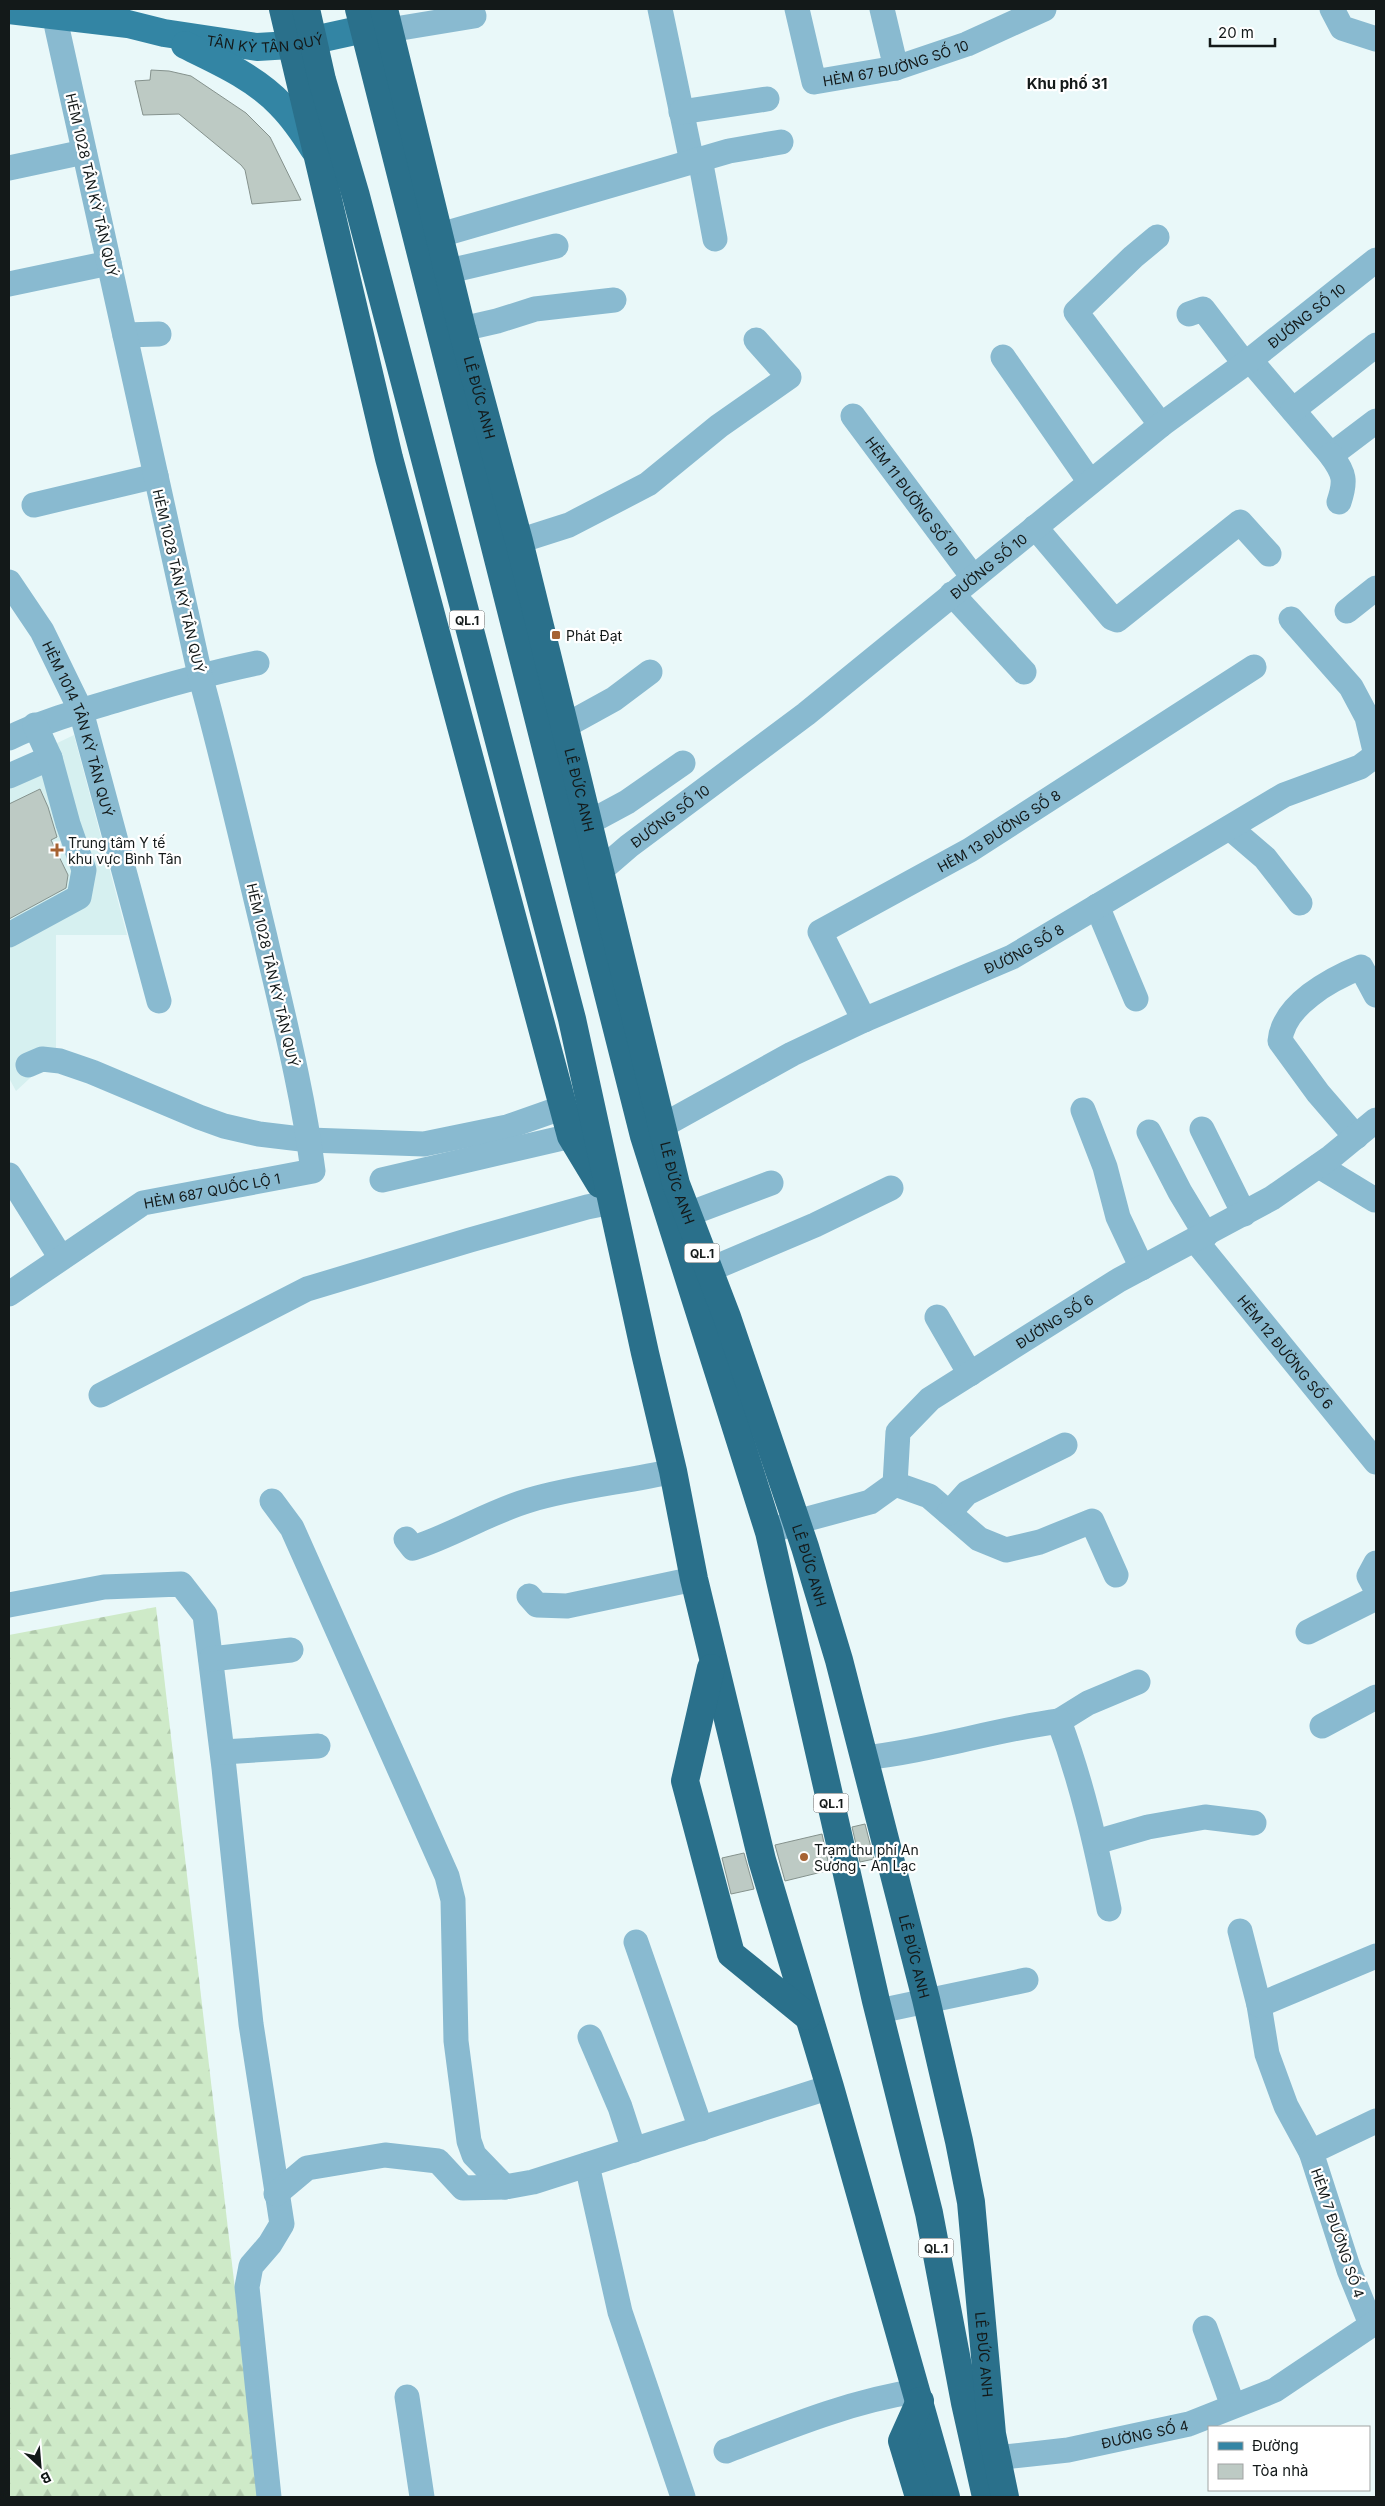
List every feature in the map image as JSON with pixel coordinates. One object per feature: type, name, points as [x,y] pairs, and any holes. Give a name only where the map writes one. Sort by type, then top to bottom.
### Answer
[{"type":"highway","name":"QL.1","points":[[283,9],[302,43],[441,519],[572,1019],[673,1471],[694,1579],[714,1657],[725,1714],[762,1860],[807,2016],[830,2087],[919,2396],[946,2497]]},
{"type":"highway","name":"QL.1","points":[[306,9],[302,43],[314,148],[408,528],[571,1136],[612,1202]]},
{"type":"highway","name":"LÊ ĐỨC ANH","points":[[374,19],[440,235],[462,329],[519,541],[600,871],[653,1132]]},
{"type":"highway","name":"LÊ ĐỨC ANH","points":[[374,19],[653,1132],[699,1274],[769,1532],[878,2011],[929,2213],[987,2458],[1005,2497]]},
{"type":"highway","points":[[408,528],[441,519]]},
{"type":"highway","name":"LÊ ĐỨC ANH","points":[[699,1274],[727,1317],[796,1522],[839,1660],[926,1999],[959,2141],[970,2202],[992,2434],[987,2458],[986,2497]]},
{"type":"highway","name":"QL.1","points":[[714,1657],[685,1781],[731,1954],[807,2016]]},
{"type":"highway","points":[[919,2396],[902,2441],[919,2497]]},
{"type":"main road","name":"TÂN KỲ TÂN QUÝ","points":[[9,10],[128,24],[164,34],[246,46],[302,43],[374,19]]},
{"type":"main road","points":[[164,34],[245,77],[280,103],[314,148]]},
{"type":"street","points":[[660,9],[681,112],[696,160],[715,239]]},
{"type":"street","name":"HẺM 67 ĐƯỜNG SỐ 10","points":[[797,9],[814,82],[896,68],[967,44],[1044,9]]},
{"type":"street","points":[[882,9],[896,68]]},
{"type":"street","points":[[1332,9],[1342,28],[1376,39]]},
{"type":"street","points":[[374,19],[474,16]]},
{"type":"street","name":"TÂN KỲ TÂN QUÝ","points":[[9,23],[130,37],[164,34]]},
{"type":"street","name":"HẺM 1028 TÂN KỲ TÂN QUÝ","points":[[57,28],[200,675],[219,744],[262,924],[308,1136]]},
{"type":"street","points":[[681,112],[767,99]]},
{"type":"street","points":[[440,235],[696,160],[781,142]]},
{"type":"street","points":[[9,168],[84,152]]},
{"type":"street","points":[[1157,238],[1133,257],[1076,312],[1161,425]]},
{"type":"street","points":[[449,271],[556,246]]},
{"type":"street","name":"ĐƯỜNG SỐ 10","points":[[600,871],[628,846],[806,714],[1161,425],[1247,362],[1376,260]]},
{"type":"street","points":[[9,284],[109,263]]},
{"type":"street","points":[[462,329],[535,309],[614,300]]},
{"type":"street","points":[[1189,314],[1203,309],[1247,362],[1293,410],[1331,455],[1340,467],[1345,484],[1338,502]]},
{"type":"street","points":[[125,335],[159,334]]},
{"type":"street","points":[[519,541],[569,525],[648,484],[719,426],[789,377],[756,340]]},
{"type":"street","points":[[1293,410],[1376,345]]},
{"type":"street","points":[[1003,357],[1090,482]]},
{"type":"street","name":"HẺM 11 ĐƯỜNG SỐ 10","points":[[853,416],[973,577]]},
{"type":"street","points":[[1331,455],[1376,421]]},
{"type":"street","points":[[34,505],[156,476]]},
{"type":"street","points":[[1035,526],[1112,618],[1117,620],[1240,522],[1269,554]]},
{"type":"street","name":"HẺM 1014 TÂN KỲ TÂN QUÝ","points":[[9,582],[42,630],[81,711],[159,1001]]},
{"type":"street","points":[[1347,610],[1376,588]]},
{"type":"street","points":[[952,594],[1024,672]]},
{"type":"street","points":[[1291,619],[1351,686],[1367,717],[1376,755]]},
{"type":"street","points":[[9,738],[35,725],[200,675],[257,663]]},
{"type":"street","name":"HẺM 13 ĐƯỜNG SỐ 8","points":[[864,1020],[820,932],[970,850],[1254,667]]},
{"type":"street","points":[[565,726],[614,699],[650,672]]},
{"type":"street","points":[[9,934],[79,897],[84,870],[68,824],[50,758],[35,725]]},
{"type":"street","name":"ĐƯỜNG SỐ 8","points":[[653,1132],[792,1054],[864,1020],[1012,956],[1284,795],[1360,767],[1376,755]]},
{"type":"street","points":[[9,776],[50,758]]},
{"type":"street","points":[[588,823],[627,802],[683,764]]},
{"type":"street","points":[[1230,828],[1265,858],[1300,903]]},
{"type":"street","points":[[1097,906],[1136,999]]},
{"type":"street","points":[[1356,1137],[1318,1093],[1280,1041],[1281,1028],[1290,1014],[1309,998],[1330,983],[1361,967],[1376,995]]},
{"type":"street","points":[[28,1065],[42,1060],[60,1061],[92,1072],[199,1118],[259,1134],[424,1144],[507,1127],[564,1107]]},
{"type":"street","points":[[1083,1110],[1105,1167],[1118,1217],[1142,1268]]},
{"type":"street","name":"ĐƯỜNG SỐ 6","points":[[895,1484],[898,1432],[930,1399],[1118,1280],[1272,1198],[1318,1166],[1376,1120]]},
{"type":"street","points":[[1202,1129],[1244,1214]]},
{"type":"street","name":"HẺM 12 ĐƯỜNG SỐ 6","points":[[1149,1132],[1201,1237],[1376,1462]]},
{"type":"street","name":"HẺM 687 QUỐC LỘ 1","points":[[9,1294],[143,1203],[312,1172],[308,1136]]},
{"type":"street","points":[[382,1180],[571,1136]]},
{"type":"street","points":[[1318,1166],[1375,1200]]},
{"type":"street","points":[[9,1175],[61,1258]]},
{"type":"street","points":[[679,1217],[771,1183]]},
{"type":"street","points":[[699,1274],[815,1225],[891,1188]]},
{"type":"street","points":[[101,1395],[307,1289],[470,1240],[612,1202]]},
{"type":"street","points":[[937,1316],[970,1374]]},
{"type":"street","points":[[949,1513],[967,1493],[1065,1445]]},
{"type":"street","points":[[406,1539],[413,1548],[442,1539],[489,1514],[529,1500],[581,1487],[630,1481],[673,1471]]},
{"type":"street","points":[[769,1532],[796,1522],[870,1502],[895,1484],[929,1496],[979,1539],[1006,1550],[1040,1542],[1092,1521],[1116,1575]]},
{"type":"street","points":[[272,1501],[292,1528],[447,1876],[453,1900],[456,2041],[469,2141],[474,2155],[505,2187]]},
{"type":"street","points":[[1376,1563],[1369,1576],[1376,1589]]},
{"type":"street","points":[[529,1596],[537,1605],[567,1606],[694,1579]]},
{"type":"street","points":[[9,1605],[104,1587],[181,1584],[205,1615],[223,1752],[251,2024],[282,2224],[270,2244],[251,2266],[247,2287],[268,2497]]},
{"type":"street","points":[[1308,1632],[1376,1598]]},
{"type":"street","points":[[211,1659],[292,1650]]},
{"type":"street","points":[[864,1758],[902,1754],[1013,1727],[1059,1721],[1088,1703],[1138,1682]]},
{"type":"street","points":[[1322,1726],[1376,1698]]},
{"type":"street","points":[[1059,1721],[1073,1758],[1096,1842],[1109,1909]]},
{"type":"street","points":[[223,1752],[318,1746]]},
{"type":"street","points":[[1096,1842],[1148,1827],[1205,1817],[1254,1823]]},
{"type":"street","points":[[1240,1931],[1259,2005],[1267,2054],[1286,2106],[1311,2152]]},
{"type":"street","points":[[636,1942],[701,2129]]},
{"type":"street","points":[[1259,2005],[1376,1956]]},
{"type":"street","points":[[878,2011],[926,1999],[1026,1980]]},
{"type":"street","points":[[590,2037],[620,2107],[634,2150]]},
{"type":"street","points":[[276,2194],[307,2168],[386,2155],[438,2161],[463,2188],[505,2187],[533,2182],[830,2087]]},
{"type":"street","name":"HẺM 7 ĐƯỜNG SỐ 4","points":[[1374,2323],[1349,2270],[1311,2152],[1376,2121]]},
{"type":"street","points":[[587,2165],[620,2312],[681,2497]]},
{"type":"street","name":"ĐƯỜNG SỐ 4","points":[[987,2458],[1068,2450],[1179,2426],[1275,2390],[1374,2323]]},
{"type":"street","points":[[1205,2328],[1234,2406]]},
{"type":"street","points":[[726,2451],[815,2417],[884,2396],[919,2396]]},
{"type":"street","points":[[407,2397],[422,2497]]},
{"type":"shaded area","name":"Trung tâm Y tế khu vực Bình Tân","points":[[74,735],[127,935],[56,935],[56,1054],[16,1091],[9,1078],[9,766]]},
{"type":"green space","points":[[156,1607],[259,2497],[9,2497],[9,1635]]},
{"type":"building","points":[[151,70],[169,71],[191,76],[246,113],[270,137],[301,200],[252,204],[245,170],[241,165],[179,114],[143,115],[135,81],[150,80]]},
{"type":"building","points":[[40,789],[48,807],[57,837],[51,840],[68,875],[66,888],[9,919],[9,804]]},
{"type":"building","points":[[865,1824],[874,1859],[860,1862],[852,1827]]},
{"type":"building","points":[[822,1834],[830,1870],[785,1881],[775,1845]]},
{"type":"building","points":[[744,1853],[754,1889],[731,1894],[722,1858]]},
{"type":"place","name":"Phát Đạt","points":[[556,635]]},
{"type":"place","name":"Trung tâm Y tế khu vực Bình Tân","points":[[57,850]]},
{"type":"place","name":"Trạm thu phí An Sương - An Lạc","points":[[804,1857]]},
{"type":"district","name":"Khu phố 31","points":[[1067,83]]}]
